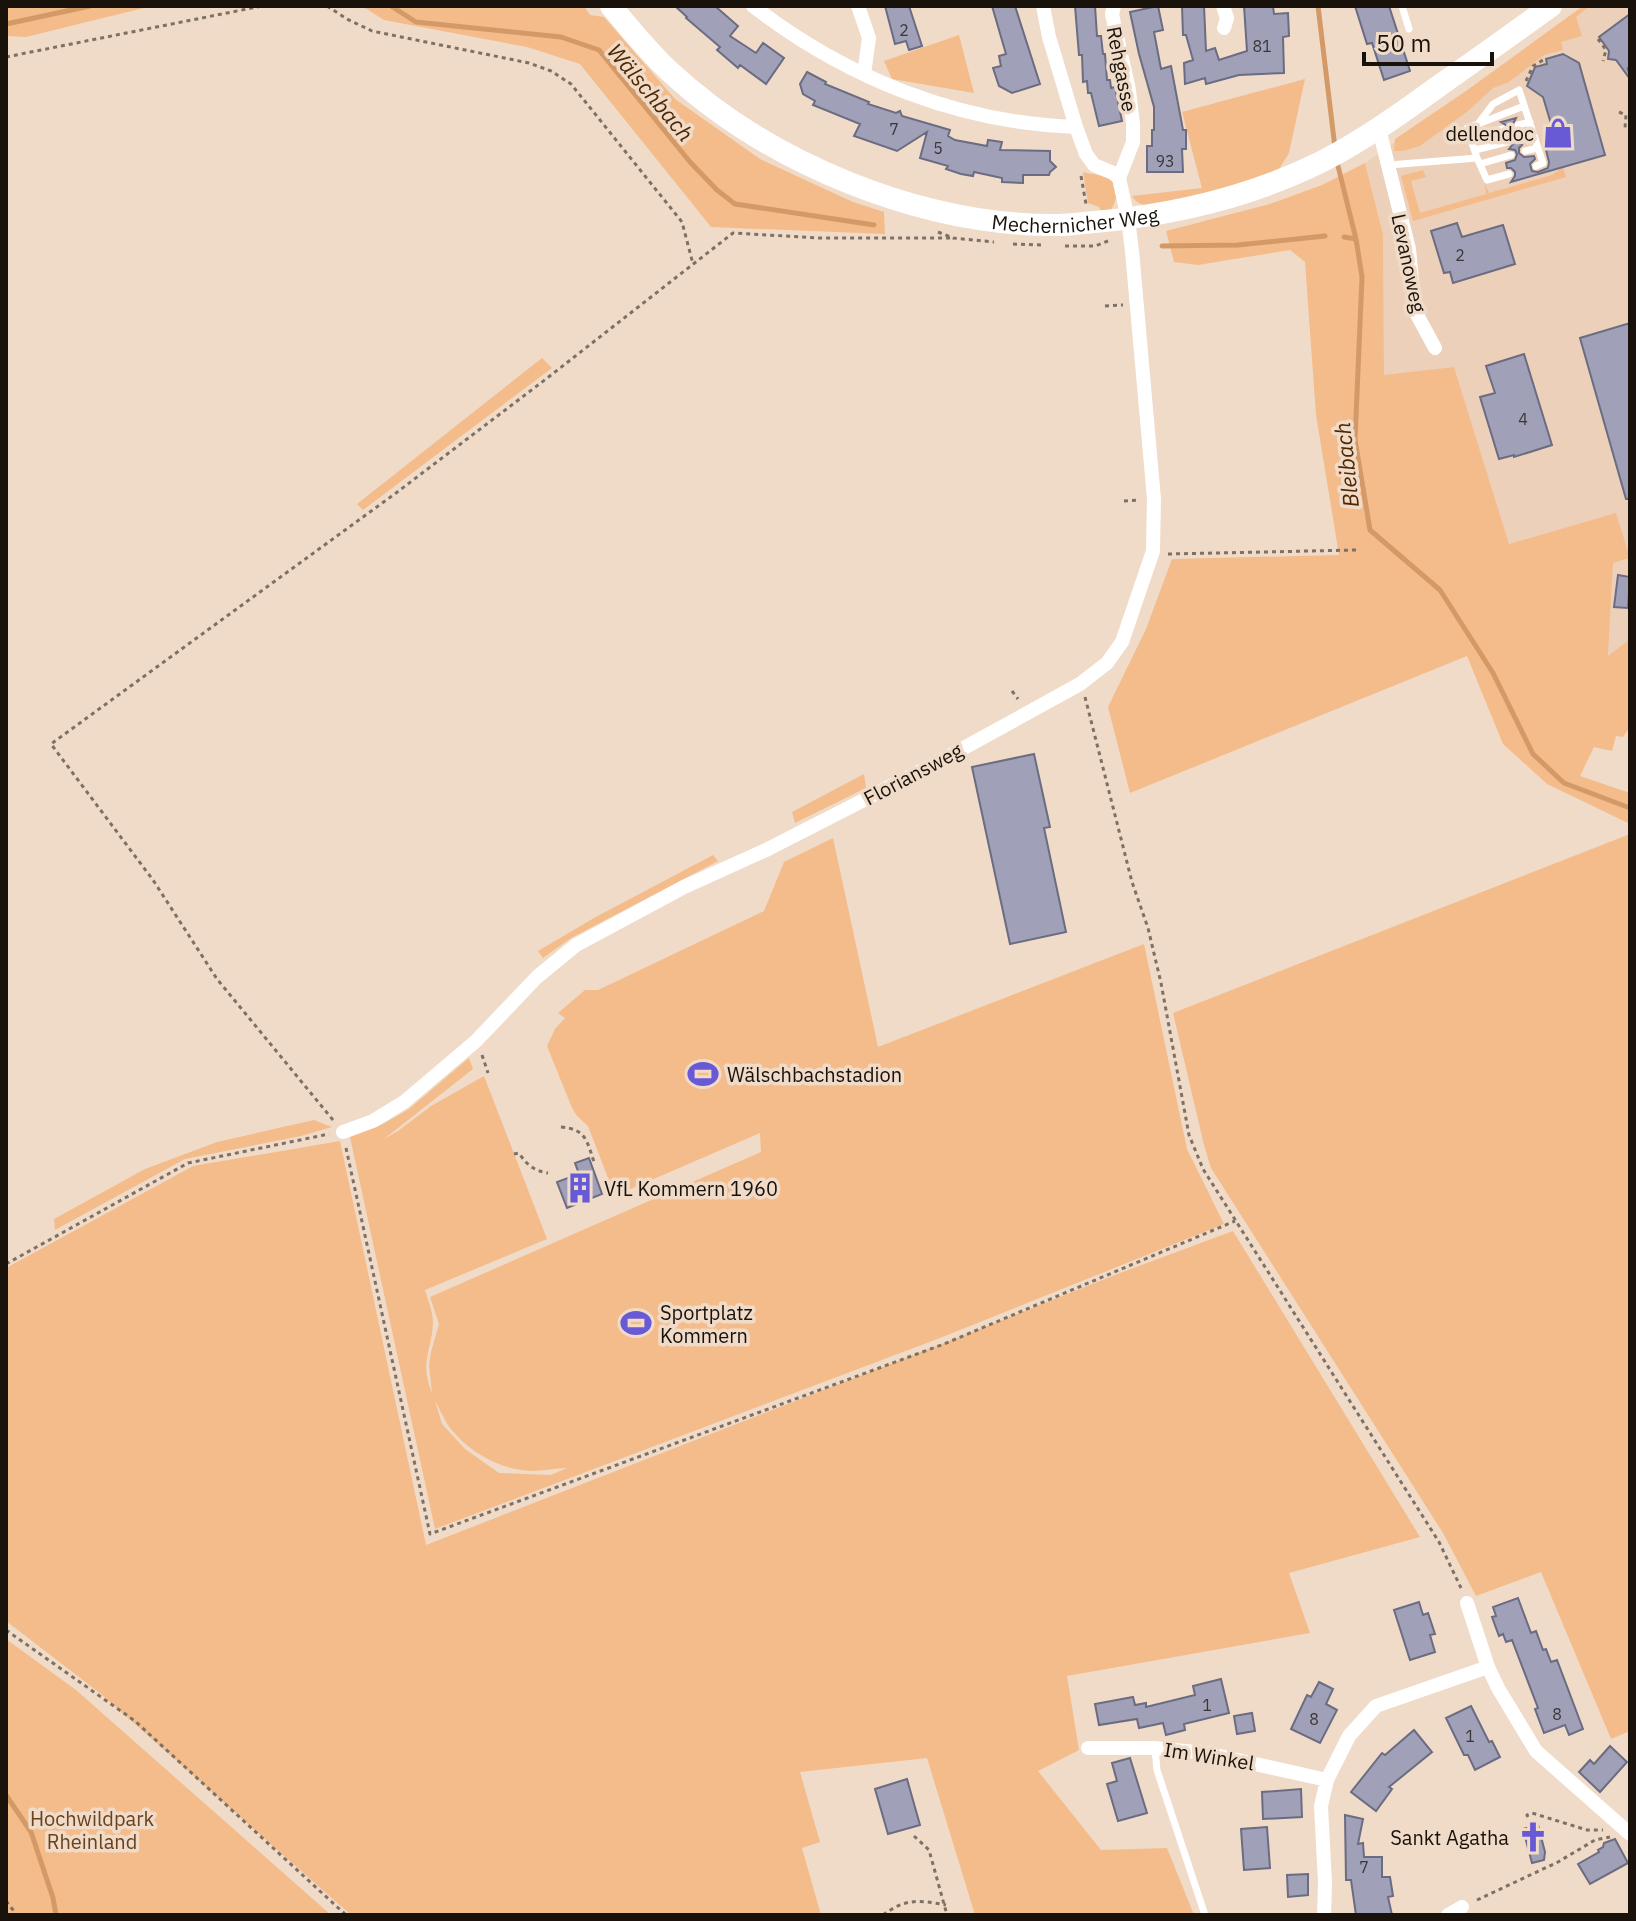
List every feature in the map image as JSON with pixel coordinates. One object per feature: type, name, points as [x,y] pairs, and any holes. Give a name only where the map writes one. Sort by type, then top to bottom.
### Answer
[{"type":"street","name":"Mechernicher Weg","points":[[611,6],[668,70],[709,104],[751,134],[831,176],[890,198],[952,214],[1059,225],[1100,233],[1128,219],[1215,201],[1282,179],[1320,162],[1379,129],[1551,6]]},
{"type":"street","points":[[753,6],[783,29],[840,63],[892,87],[943,106],[996,119],[1041,126],[1076,127]]},
{"type":"street","points":[[858,6],[869,38],[864,74]]},
{"type":"street","points":[[1043,6],[1049,37],[1086,154],[1094,165],[1119,178]]},
{"type":"street","name":"Rehgasse","points":[[1114,6],[1112,14],[1129,90],[1133,124],[1133,142],[1119,178]]},
{"type":"street","points":[[1223,6],[1227,18],[1224,28]]},
{"type":"street","name":"Levanoweg","points":[[1379,129],[1409,249],[1415,311],[1435,348]]},
{"type":"street","name":"Floriansweg","points":[[343,1132],[373,1121],[404,1102],[476,1041],[537,977],[576,945],[684,887],[768,849],[928,767],[1080,684],[1107,663],[1122,642],[1153,551],[1154,499],[1128,219],[1119,178]]},
{"type":"street","points":[[1467,1603],[1488,1667],[1536,1751],[1624,1835]]},
{"type":"street","points":[[1324,1915],[1321,1806],[1327,1780],[1349,1736],[1376,1706],[1488,1667]]},
{"type":"street","name":"Im Winkel","points":[[1088,1748],[1154,1748],[1206,1753],[1327,1780]]},
{"type":"street","points":[[1448,1915],[1462,1907]]},
{"type":"lane","points":[[1402,6],[1409,29]]},
{"type":"lane","points":[[1478,124],[1493,104],[1519,90],[1543,163],[1536,166]]},
{"type":"lane","points":[[1509,174],[1487,180],[1467,128],[1524,106]]},
{"type":"lane","points":[[1518,125],[1530,122]]},
{"type":"lane","points":[[1471,137],[1503,129]]},
{"type":"lane","points":[[1522,139],[1534,136]]},
{"type":"lane","points":[[1477,157],[1507,142]]},
{"type":"lane","points":[[1525,151],[1538,148]]},
{"type":"lane","points":[[1386,165],[1511,155]]},
{"type":"lane","points":[[1154,1748],[1157,1770],[1205,1915]]},
{"type":"path","points":[[6,57],[262,6]]},
{"type":"path","points":[[327,6],[372,31],[529,63],[551,71],[571,84],[682,222],[693,264]]},
{"type":"path","points":[[1598,39],[1606,50],[1603,61]]},
{"type":"path","points":[[1519,90],[1533,66],[1543,60],[1544,65]]},
{"type":"path","points":[[1628,67],[1630,78]]},
{"type":"path","points":[[1619,112],[1626,115],[1625,128]]},
{"type":"path","points":[[1086,154],[1080,169],[1086,205],[1097,210],[1100,233]]},
{"type":"path","points":[[953,238],[819,238],[733,233],[396,493],[51,744],[153,880],[217,979],[343,1132],[430,1534],[944,1344],[1235,1221]]},
{"type":"path","points":[[1166,554],[1357,550]]},
{"type":"path","points":[[1080,684],[1132,882],[1148,928],[1189,1135],[1203,1169],[1439,1542],[1467,1603]]},
{"type":"path","points":[[561,1127],[580,1131],[594,1162]]},
{"type":"path","points":[[6,1264],[188,1163],[343,1132]]},
{"type":"path","points":[[514,1154],[519,1153],[525,1163],[548,1173]]},
{"type":"path","points":[[6,1630],[135,1721],[346,1915]]},
{"type":"path","points":[[1528,1817],[1532,1813],[1598,1830]]},
{"type":"path","points":[[1462,1907],[1558,1862],[1595,1840],[1624,1835]]},
{"type":"path","points":[[914,1836],[929,1850],[947,1915]]},
{"type":"path","points":[[6,1901],[17,1915]]},
{"type":"path","points":[[883,1915],[911,1901],[946,1905]]},
{"type":"shaded area","points":[[1590,6],[1630,6],[1630,639],[1608,657],[1613,563],[1629,559],[1509,545],[1454,367],[1384,376],[1383,234],[1365,163]]},
{"type":"green space","points":[[6,6],[152,6],[26,37],[6,36]]},
{"type":"green space","points":[[362,6],[584,6],[590,15],[604,17],[675,99],[760,159],[853,202],[884,212],[885,234],[711,227],[580,64],[527,47],[384,20]]},
{"type":"green space","points":[[1583,6],[1590,6],[1576,17],[1582,36],[1561,42],[1563,50],[1544,55],[1509,82],[1493,88],[1468,111],[1420,146],[1394,151],[1395,139]]},
{"type":"green space","points":[[959,35],[974,93],[892,79],[884,61]]},
{"type":"green space","points":[[1305,79],[1289,153],[1276,174],[1155,207],[1134,199],[1132,196],[1202,188],[1182,112]]},
{"type":"green space","points":[[1365,163],[1383,234],[1384,375],[1454,367],[1509,544],[1616,513],[1630,558],[1613,563],[1608,656],[1630,639],[1630,727],[1623,737],[1616,736],[1612,751],[1594,747],[1580,776],[1630,793],[1630,824],[1547,784],[1503,744],[1467,656],[1130,793],[1108,707],[1146,629],[1172,559],[1339,555],[1316,415],[1305,262],[1290,250],[1198,265],[1174,262],[1166,231],[1270,204],[1322,185]]},
{"type":"green space","points":[[1563,167],[1566,177],[1413,221],[1401,176],[1423,170],[1426,177],[1411,181],[1420,213],[1486,194],[1485,184],[1489,193],[1552,175]]},
{"type":"green space","points":[[1083,172],[1104,176],[1116,186],[1111,210],[1102,214],[1099,207],[1088,203]]},
{"type":"green space","points":[[542,358],[552,368],[363,510],[357,504]]},
{"type":"green space","points":[[864,774],[866,788],[795,823],[792,812]]},
{"type":"green space","points":[[1630,834],[1630,1731],[1611,1739],[1541,1572],[1476,1596],[1443,1533],[1211,1168],[1173,1013]]},
{"type":"green space","points":[[833,838],[878,1047],[1144,944],[1187,1149],[1224,1224],[940,1338],[435,1529],[350,1137],[383,1124],[409,1109],[469,1058],[473,1069],[384,1139],[431,1106],[484,1076],[547,1239],[425,1290],[433,1318],[426,1364],[432,1393],[429,1365],[439,1324],[430,1297],[761,1152],[760,1133],[626,1191],[613,1191],[588,1126],[572,1108],[547,1046],[555,1029],[565,1018],[558,1013],[585,990],[598,990],[764,911],[784,862]],"holes":[[[435,1401],[458,1437],[486,1458],[519,1470],[567,1468],[551,1475],[499,1473],[465,1449],[442,1424]]]},
{"type":"green space","points":[[713,855],[718,861],[571,938],[543,958],[538,951],[594,918]]},
{"type":"green space","points":[[314,1120],[332,1127],[185,1159],[55,1230],[54,1219],[145,1169],[217,1142]]},
{"type":"green space","points":[[340,1141],[426,1545],[1233,1231],[1420,1537],[1289,1573],[1310,1633],[1067,1676],[1079,1750],[1038,1771],[1101,1850],[1167,1848],[1194,1915],[975,1915],[927,1758],[800,1772],[820,1842],[802,1848],[821,1915],[351,1915],[101,1694],[6,1621],[6,1268],[193,1166]]},
{"type":"green space","name":"Hochwildpark Rheinland","points":[[6,1639],[76,1690],[331,1915],[6,1915]]},
{"type":"building","points":[[675,6],[715,6],[738,26],[730,36],[756,53],[763,43],[784,58],[766,84],[740,65],[738,68],[717,50],[720,47]]},
{"type":"building","points":[[885,6],[909,6],[922,46],[909,50],[906,41],[895,44]]},
{"type":"building","points":[[992,6],[1015,6],[1040,84],[1012,93],[999,86],[993,68],[1001,66],[999,56],[1006,54]]},
{"type":"building","points":[[1075,6],[1095,6],[1097,36],[1101,36],[1107,80],[1110,80],[1111,88],[1115,87],[1122,121],[1099,126],[1087,81],[1083,82]]},
{"type":"building","points":[[1158,6],[1163,30],[1154,32],[1161,69],[1171,66],[1183,130],[1186,130],[1186,149],[1182,149],[1183,172],[1147,172],[1147,146],[1152,146],[1154,107],[1130,12]]},
{"type":"building","points":[[1182,6],[1204,6],[1206,51],[1215,48],[1219,60],[1247,51],[1244,6],[1273,6],[1274,14],[1288,13],[1289,36],[1283,37],[1284,73],[1239,75],[1206,84],[1205,78],[1185,84],[1184,63],[1193,60],[1186,35],[1183,35]]},
{"type":"building","points":[[1355,6],[1389,6],[1410,71],[1384,80],[1372,43],[1367,44]]},
{"type":"building","points":[[1630,14],[1630,79],[1616,60],[1608,59],[1609,51],[1599,37]]},
{"type":"building","points":[[1563,54],[1579,63],[1605,155],[1511,182],[1515,172],[1507,168],[1506,163],[1515,160],[1517,154],[1509,149],[1513,140],[1505,136],[1509,127],[1501,122],[1516,118],[1512,126],[1520,133],[1516,138],[1517,143],[1522,145],[1519,153],[1524,157],[1534,156],[1530,164],[1532,171],[1548,168],[1546,150],[1558,147],[1543,97],[1527,86],[1535,67],[1547,64],[1546,59]]},
{"type":"building","points":[[807,72],[868,104],[896,113],[900,111],[902,116],[950,130],[948,136],[955,140],[987,146],[988,140],[1002,142],[1000,150],[1050,151],[1050,161],[1056,167],[1049,175],[1023,175],[1023,183],[1002,182],[1002,178],[974,172],[973,176],[961,174],[946,169],[948,166],[920,158],[927,132],[897,151],[854,136],[860,124],[813,105],[815,101],[803,94],[800,84]]},
{"type":"building","points":[[1457,223],[1462,237],[1503,225],[1515,264],[1453,283],[1450,272],[1444,273],[1431,231]]},
{"type":"building","points":[[1630,323],[1630,499],[1626,499],[1580,338]]},
{"type":"building","points":[[1524,354],[1552,445],[1499,459],[1480,397],[1495,393],[1486,366]]},
{"type":"building","points":[[1618,575],[1630,577],[1628,608],[1614,607]]},
{"type":"building","points":[[1034,754],[1050,827],[1044,828],[1066,932],[1010,944],[972,767]]},
{"type":"building","name":"VfL Kommern 1960","points":[[589,1158],[602,1194],[567,1208],[557,1182],[579,1174],[575,1163]]},
{"type":"building","points":[[1518,1598],[1531,1633],[1536,1631],[1551,1662],[1557,1660],[1583,1729],[1569,1735],[1565,1725],[1544,1733],[1535,1709],[1538,1708],[1512,1640],[1506,1642],[1503,1634],[1499,1636],[1492,1617],[1496,1616],[1493,1607]]},
{"type":"building","points":[[1419,1602],[1423,1615],[1428,1613],[1435,1634],[1430,1635],[1435,1652],[1410,1660],[1394,1610]]},
{"type":"building","points":[[1221,1679],[1229,1713],[1184,1724],[1185,1730],[1166,1735],[1163,1723],[1139,1728],[1137,1719],[1099,1725],[1095,1704],[1133,1697],[1135,1705],[1146,1703],[1146,1707],[1195,1695],[1193,1686]]},
{"type":"building","points":[[1319,1682],[1333,1689],[1326,1704],[1337,1710],[1320,1743],[1291,1729],[1307,1695],[1311,1697]]},
{"type":"building","points":[[1471,1706],[1500,1757],[1475,1770],[1446,1718]]},
{"type":"building","points":[[1252,1713],[1255,1731],[1237,1734],[1234,1716]]},
{"type":"building","points":[[1414,1730],[1432,1752],[1389,1787],[1392,1789],[1376,1811],[1351,1792],[1382,1753],[1385,1755]]},
{"type":"building","points":[[1610,1746],[1627,1762],[1600,1792],[1579,1772],[1590,1760],[1594,1764]]},
{"type":"building","points":[[1130,1758],[1147,1813],[1118,1821],[1107,1784],[1117,1781],[1112,1763]]},
{"type":"building","points":[[907,1779],[920,1825],[888,1834],[875,1789]]},
{"type":"building","points":[[1301,1789],[1302,1817],[1263,1819],[1262,1792]]},
{"type":"building","points":[[1345,1815],[1363,1819],[1358,1844],[1363,1843],[1364,1857],[1382,1857],[1382,1877],[1390,1877],[1393,1896],[1388,1897],[1392,1915],[1356,1915],[1351,1880],[1346,1880]]},
{"type":"building","name":"Sankt Agatha","points":[[1538,1825],[1544,1860],[1532,1863],[1523,1829]]},
{"type":"building","points":[[1267,1827],[1270,1868],[1244,1870],[1241,1829]]},
{"type":"building","points":[[1615,1839],[1628,1863],[1590,1884],[1578,1864],[1599,1852],[1604,1843]]},
{"type":"building","points":[[1308,1874],[1308,1895],[1288,1897],[1287,1875]]},
{"type":"waterway","name":"Wälschbach","points":[[6,24],[90,6]]},
{"type":"waterway","name":"Wälschbach","points":[[391,6],[416,22],[561,37],[599,50],[690,162],[735,204],[874,225]]},
{"type":"waterway","name":"Bleibach","points":[[1318,6],[1335,148]]},
{"type":"waterway","name":"Bleibach","points":[[1337,162],[1362,277],[1355,440],[1370,530],[1440,590],[1493,673],[1533,754],[1564,783],[1630,808]]},
{"type":"waterway","name":"Wälschbach","points":[[1162,246],[1238,245],[1325,236]]},
{"type":"waterway","name":"Wälschbach","points":[[1344,237],[1356,239]]},
{"type":"waterway","points":[[6,1795],[31,1832],[56,1915]]},
{"type":"place","name":"dellendoc","points":[[1558,133]]},
{"type":"place","name":"Wälschbachstadion","points":[[703,1074]]},
{"type":"place","name":"VfL Kommern 1960","points":[[580,1188]]},
{"type":"place","name":"Sportplatz Kommern","points":[[636,1323]]},
{"type":"place","name":"Sankt Agatha","points":[[1533,1837]]}]
